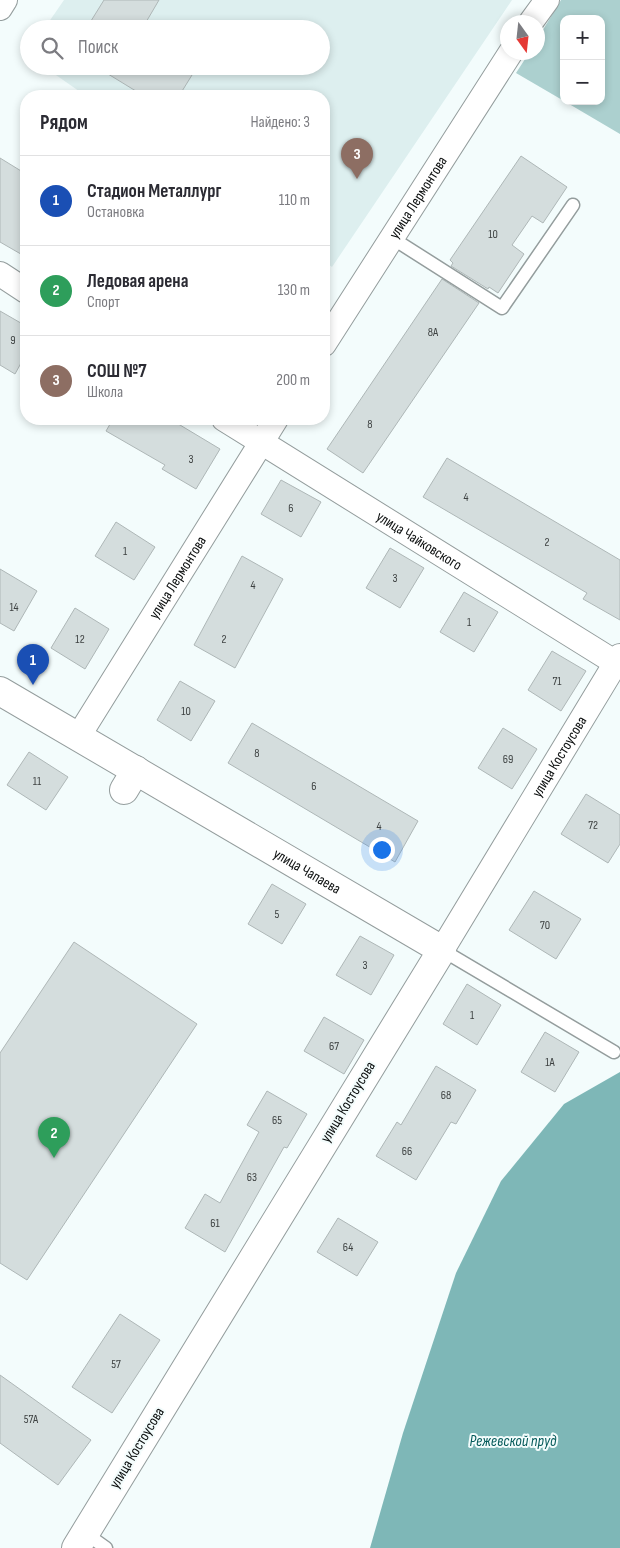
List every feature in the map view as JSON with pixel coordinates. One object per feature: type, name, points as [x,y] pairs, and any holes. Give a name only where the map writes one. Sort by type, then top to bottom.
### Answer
[{"type":"street","points":[[0,8],[5,0]]},
{"type":"street","points":[[536,15],[547,0]]},
{"type":"street","name":"улица Лермонтова","points":[[330,335],[506,60]]},
{"type":"street","points":[[0,274],[20,286]]},
{"type":"street","name":"улица Чайковского","points":[[233,425],[618,659]]},
{"type":"street","name":"улица Лермонтова","points":[[78,737],[272,425]]},
{"type":"street","name":"улица Костоусова","points":[[89,1543],[442,950],[618,659]]},
{"type":"street","name":"улица Чапаева","points":[[0,691],[78,737],[130,780],[442,950]]},
{"type":"lane","points":[[392,238],[502,308],[572,206]]},
{"type":"lane","name":"улица Чапаева","points":[[442,950],[614,1052]]},
{"type":"shaded area","points":[[64,0],[512,0],[500,15],[500,18],[332,267],[330,266],[330,90],[77,90],[56,75],[330,75],[330,20],[50,20]]},
{"type":"shaded area","points":[[561,0],[620,0],[620,134],[571,105],[605,105],[605,15],[560,15],[560,99],[516,73],[524,60],[545,60],[545,26]]},
{"type":"water","name":"Режевской пруд","points":[[620,1072],[620,1548],[370,1548],[403,1433],[456,1273],[501,1181],[564,1104]]},
{"type":"building","points":[[104,0],[159,0],[147,20],[92,20]]},
{"type":"building","points":[[110,75],[192,75],[183,90],[134,90]]},
{"type":"building","points":[[521,156],[567,187],[543,223],[532,216],[512,245],[524,254],[498,293],[489,287],[488,289],[451,266],[453,263],[450,260]]},
{"type":"building","points":[[0,158],[20,170],[20,254],[0,242]]},
{"type":"building","points":[[442,279],[479,303],[363,473],[327,449]]},
{"type":"building","points":[[0,311],[20,323],[20,365],[15,374],[0,365]]},
{"type":"building","points":[[110,425],[180,425],[220,449],[196,489],[162,469],[165,465],[106,431]]},
{"type":"building","points":[[447,458],[620,560],[620,620],[583,599],[587,593],[423,497]]},
{"type":"building","points":[[281,480],[321,502],[301,537],[261,514]]},
{"type":"building","points":[[116,522],[155,547],[134,580],[95,556]]},
{"type":"building","points":[[390,548],[424,568],[400,608],[366,588]]},
{"type":"building","points":[[242,556],[283,579],[235,668],[194,645]]},
{"type":"building","points":[[0,569],[37,591],[14,631],[0,623]]},
{"type":"building","points":[[464,592],[498,612],[474,652],[440,632]]},
{"type":"building","points":[[75,608],[109,629],[85,669],[51,648]]},
{"type":"building","points":[[552,651],[586,671],[561,711],[528,690]]},
{"type":"building","points":[[180,681],[215,701],[191,741],[157,720]]},
{"type":"building","points":[[252,723],[418,821],[395,862],[228,763]]},
{"type":"building","points":[[503,728],[537,749],[512,789],[478,768]]},
{"type":"building","points":[[29,752],[68,777],[46,810],[7,785]]},
{"type":"building","points":[[586,794],[620,815],[620,844],[608,863],[561,834]]},
{"type":"building","points":[[272,884],[306,904],[282,944],[248,924]]},
{"type":"building","points":[[534,891],[581,919],[556,959],[509,930]]},
{"type":"building","points":[[360,936],[394,955],[371,995],[336,975]]},
{"type":"building","points":[[74,942],[197,1024],[27,1280],[0,1263],[0,1053]]},
{"type":"building","points":[[467,984],[501,1005],[477,1045],[443,1024]]},
{"type":"building","points":[[324,1017],[364,1040],[344,1074],[304,1051]]},
{"type":"building","points":[[545,1032],[579,1052],[555,1092],[521,1072]]},
{"type":"building","points":[[436,1066],[476,1090],[456,1124],[451,1122],[416,1180],[376,1156],[397,1122],[401,1125]]},
{"type":"building","points":[[267,1091],[307,1114],[287,1148],[284,1147],[225,1252],[185,1228],[205,1194],[220,1203],[259,1132],[247,1125]]},
{"type":"building","points":[[338,1218],[378,1242],[357,1276],[317,1252]]},
{"type":"building","points":[[120,1314],[160,1340],[112,1413],[72,1387]]},
{"type":"building","points":[[0,1375],[91,1440],[58,1485],[0,1443]]},
{"type":"place","name":"СОШ №7","points":[[357,179]]},
{"type":"place","name":"Стадион Металлург","points":[[33,685]]},
{"type":"place","name":"Ледовая арена","points":[[54,1158]]}]
